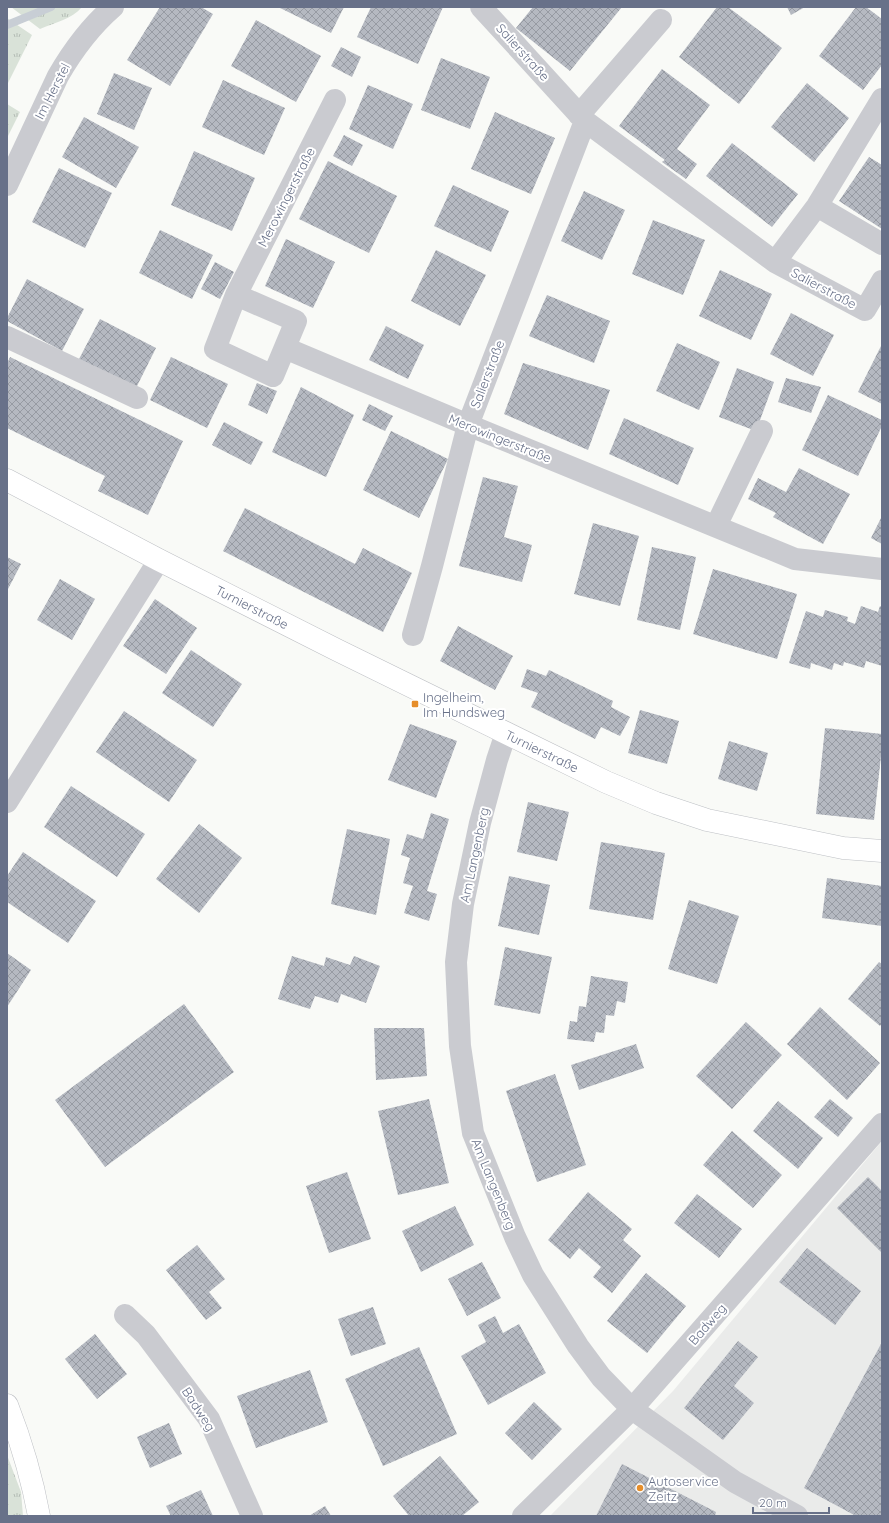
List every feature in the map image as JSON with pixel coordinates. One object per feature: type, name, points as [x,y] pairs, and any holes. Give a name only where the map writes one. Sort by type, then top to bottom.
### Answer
[{"type":"main road","name":"Turnierstraße","points":[[7,480],[159,560],[606,782],[656,803],[707,820],[843,848],[882,851]]},
{"type":"main road","points":[[7,1405],[30,1474],[40,1516]]},
{"type":"street","name":"Im Herstel","points":[[7,185],[58,76],[68,59],[85,36],[113,7]]},
{"type":"street","name":"Salierstraße","points":[[481,7],[582,118],[775,262],[865,310],[882,281]]},
{"type":"street","name":"Salierstraße","points":[[413,635],[468,425],[582,118],[661,20]]},
{"type":"street","name":"Salierstraße","points":[[775,262],[817,206],[882,99]]},
{"type":"street","name":"Merowingerstraße","points":[[236,295],[296,321],[273,376],[215,349],[236,295],[335,100]]},
{"type":"street","points":[[817,206],[882,244]]},
{"type":"street","points":[[7,337],[137,398]]},
{"type":"street","name":"Merowingerstraße","points":[[285,348],[795,559],[882,570]]},
{"type":"street","points":[[716,526],[762,431]]},
{"type":"street","points":[[7,802],[159,560]]},
{"type":"street","name":"Am Langenberg","points":[[506,733],[496,760],[480,822],[463,904],[456,962],[460,1046],[473,1133],[515,1237],[533,1275],[578,1346],[601,1377],[632,1409],[736,1482],[797,1516]]},
{"type":"street","name":"Badweg","points":[[523,1516],[632,1409],[882,1124]]},
{"type":"street","name":"Badweg","points":[[125,1315],[146,1335],[210,1419],[252,1516]]},
{"type":"shaded area","points":[[882,1141],[882,1516],[550,1516],[673,1391]]},
{"type":"green space","points":[[11,7],[82,7],[68,18],[40,29]]},
{"type":"green space","points":[[7,18],[32,35],[7,85]]},
{"type":"green space","points":[[7,104],[20,112],[7,138]]},
{"type":"green space","points":[[7,1455],[21,1492],[23,1516],[7,1516]]},
{"type":"building","points":[[160,7],[201,7],[213,14],[170,86],[127,60]]},
{"type":"building","points":[[278,7],[344,7],[331,33]]},
{"type":"building","points":[[371,7],[443,7],[418,64],[357,37]]},
{"type":"building","points":[[533,7],[622,7],[570,71],[516,28]]},
{"type":"building","points":[[717,7],[728,7],[782,48],[739,104],[679,57]]},
{"type":"building","points":[[787,7],[805,7],[791,15]]},
{"type":"building","points":[[856,7],[866,7],[882,19],[882,65],[863,90],[819,56]]},
{"type":"building","points":[[256,20],[321,56],[296,102],[231,66]]},
{"type":"building","points":[[341,47],[361,57],[352,77],[331,66]]},
{"type":"building","points":[[441,58],[490,77],[470,129],[421,110]]},
{"type":"building","points":[[662,69],[710,105],[677,149],[697,164],[686,179],[662,162],[665,160],[619,126]]},
{"type":"building","points":[[114,73],[152,88],[134,130],[97,114]]},
{"type":"building","points":[[223,80],[285,108],[264,155],[202,127]]},
{"type":"building","points":[[807,83],[849,118],[814,162],[771,127]]},
{"type":"building","points":[[368,85],[413,104],[393,149],[349,129]]},
{"type":"building","points":[[495,112],[555,138],[531,194],[471,169]]},
{"type":"building","points":[[84,117],[139,147],[116,188],[62,157]]},
{"type":"building","points":[[344,135],[363,145],[352,166],[333,156]]},
{"type":"building","points":[[732,143],[798,194],[772,227],[706,176]]},
{"type":"building","points":[[194,151],[255,178],[232,231],[171,205]]},
{"type":"building","points":[[869,157],[882,165],[882,229],[839,201]]},
{"type":"building","points":[[328,161],[397,196],[369,253],[299,219]]},
{"type":"building","points":[[59,168],[112,193],[85,248],[32,222]]},
{"type":"building","points":[[453,185],[509,211],[491,252],[434,226]]},
{"type":"building","points":[[584,191],[625,210],[602,260],[561,241]]},
{"type":"building","points":[[653,220],[705,240],[683,295],[632,274]]},
{"type":"building","points":[[160,230],[213,255],[192,299],[139,273]]},
{"type":"building","points":[[286,239],[335,262],[313,308],[265,286]]},
{"type":"building","points":[[436,250],[486,275],[460,326],[411,301]]},
{"type":"building","points":[[215,262],[234,272],[220,299],[201,289]]},
{"type":"building","points":[[720,270],[772,294],[751,340],[699,316]]},
{"type":"building","points":[[27,279],[84,309],[62,351],[7,321],[7,318]]},
{"type":"building","points":[[547,295],[610,321],[594,363],[529,336]]},
{"type":"building","points":[[791,313],[834,335],[813,376],[770,354]]},
{"type":"building","points":[[100,319],[156,348],[136,388],[79,359]]},
{"type":"building","points":[[386,326],[424,345],[408,379],[369,360]]},
{"type":"building","points":[[677,343],[720,362],[699,410],[656,391]]},
{"type":"building","points":[[882,344],[882,404],[858,392]]},
{"type":"building","points":[[10,357],[183,441],[148,515],[98,491],[105,476],[7,428],[7,364]]},
{"type":"building","points":[[171,357],[228,384],[207,428],[150,400]]},
{"type":"building","points":[[523,363],[610,390],[588,450],[504,414]]},
{"type":"building","points":[[737,368],[774,382],[756,431],[719,417]]},
{"type":"building","points":[[786,378],[821,387],[811,413],[778,402]]},
{"type":"building","points":[[257,383],[277,391],[267,414],[248,405]]},
{"type":"building","points":[[301,387],[354,415],[326,477],[272,452]]},
{"type":"building","points":[[828,395],[882,420],[882,426],[858,476],[802,450]]},
{"type":"building","points":[[369,404],[393,416],[385,431],[362,420]]},
{"type":"building","points":[[624,418],[694,448],[678,485],[609,454]]},
{"type":"building","points":[[224,422],[263,442],[251,465],[212,445]]},
{"type":"building","points":[[391,431],[448,459],[419,518],[363,490]]},
{"type":"building","points":[[799,468],[850,494],[823,544],[773,517],[776,513],[748,499],[758,478],[786,492]]},
{"type":"building","points":[[483,477],[518,486],[504,537],[532,545],[522,582],[459,566]]},
{"type":"building","points":[[245,508],[355,564],[363,548],[412,573],[383,632],[223,551]]},
{"type":"building","points":[[882,516],[882,544],[871,538]]},
{"type":"building","points":[[593,523],[639,536],[620,606],[574,594]]},
{"type":"building","points":[[652,547],[696,557],[680,630],[637,620]]},
{"type":"building","points":[[7,557],[21,564],[7,591]]},
{"type":"building","points":[[713,569],[797,594],[777,659],[693,634]]},
{"type":"building","points":[[60,579],[95,599],[72,640],[37,620]]},
{"type":"building","points":[[155,599],[197,628],[166,674],[123,646]]},
{"type":"building","points":[[861,606],[878,612],[880,606],[882,607],[882,666],[866,661],[864,668],[844,662],[843,666],[834,663],[832,670],[811,663],[810,669],[789,663],[806,611],[823,617],[825,610],[848,617],[847,621],[855,624]]},
{"type":"building","points":[[458,626],[513,656],[495,690],[440,661]]},
{"type":"building","points":[[191,650],[242,684],[213,727],[162,693]]},
{"type":"building","points":[[527,669],[546,676],[549,670],[613,701],[611,707],[630,717],[620,736],[601,727],[595,739],[531,707],[538,693],[521,687]]},
{"type":"building","points":[[640,710],[679,721],[667,764],[628,753]]},
{"type":"building","points":[[124,711],[197,760],[169,802],[96,752]]},
{"type":"building","points":[[410,724],[457,741],[436,798],[388,780]]},
{"type":"building","points":[[825,728],[882,734],[882,747],[874,820],[816,814]]},
{"type":"building","points":[[729,741],[768,753],[757,791],[718,779]]},
{"type":"building","points":[[71,786],[145,834],[117,877],[44,827]]},
{"type":"building","points":[[528,802],[569,812],[557,861],[517,852]]},
{"type":"building","points":[[431,813],[449,819],[427,891],[437,894],[429,921],[404,913],[413,886],[403,883],[410,858],[401,855],[407,834],[423,839]]},
{"type":"building","points":[[199,824],[242,858],[199,913],[156,879]]},
{"type":"building","points":[[347,829],[390,839],[376,915],[331,904]]},
{"type":"building","points":[[601,842],[665,853],[653,920],[589,909]]},
{"type":"building","points":[[23,852],[96,901],[68,943],[7,902],[7,876]]},
{"type":"building","points":[[509,876],[550,885],[539,935],[498,926]]},
{"type":"building","points":[[827,878],[882,886],[882,926],[822,918]]},
{"type":"building","points":[[689,900],[739,916],[717,984],[668,969]]},
{"type":"building","points":[[505,947],[552,957],[540,1014],[494,1005]]},
{"type":"building","points":[[7,953],[31,970],[7,1007]]},
{"type":"building","points":[[292,956],[324,966],[326,957],[350,965],[354,956],[380,966],[366,1003],[341,994],[338,1003],[315,996],[310,1009],[278,999]]},
{"type":"building","points":[[879,962],[882,964],[882,1023],[880,1026],[848,999]]},
{"type":"building","points":[[591,976],[628,982],[625,1003],[617,1001],[614,1016],[606,1015],[604,1033],[596,1032],[594,1042],[567,1039],[570,1021],[577,1022],[579,1006],[586,1007]]},
{"type":"building","points":[[184,1004],[234,1072],[105,1167],[55,1100]]},
{"type":"building","points":[[820,1007],[880,1063],[847,1100],[787,1044]]},
{"type":"building","points":[[746,1022],[782,1055],[732,1109],[696,1076]]},
{"type":"building","points":[[374,1028],[424,1028],[427,1076],[376,1080]]},
{"type":"building","points":[[636,1044],[644,1068],[579,1090],[571,1065]]},
{"type":"building","points":[[555,1074],[586,1165],[537,1182],[506,1091]]},
{"type":"building","points":[[429,1099],[449,1183],[398,1195],[378,1111]]},
{"type":"building","points":[[830,1099],[853,1118],[838,1137],[814,1117]]},
{"type":"building","points":[[778,1101],[823,1138],[798,1169],[753,1131]]},
{"type":"building","points":[[732,1131],[782,1175],[753,1208],[703,1165]]},
{"type":"building","points":[[347,1172],[371,1239],[329,1253],[306,1186]]},
{"type":"building","points":[[868,1177],[882,1191],[882,1253],[837,1208]]},
{"type":"building","points":[[588,1192],[632,1229],[623,1240],[641,1256],[612,1293],[593,1277],[601,1267],[579,1248],[570,1259],[548,1240]]},
{"type":"building","points":[[697,1194],[742,1229],[719,1258],[674,1223]]},
{"type":"building","points":[[455,1206],[474,1245],[421,1272],[402,1231]]},
{"type":"building","points":[[197,1245],[225,1279],[209,1292],[222,1308],[206,1320],[166,1270]]},
{"type":"building","points":[[807,1248],[861,1291],[835,1325],[779,1282]]},
{"type":"building","points":[[482,1262],[501,1298],[467,1316],[448,1279]]},
{"type":"building","points":[[646,1273],[686,1306],[647,1353],[607,1321]]},
{"type":"building","points":[[373,1307],[386,1344],[351,1356],[338,1319]]},
{"type":"building","points":[[495,1316],[503,1333],[519,1324],[546,1373],[488,1405],[461,1356],[486,1342],[478,1325]]},
{"type":"building","points":[[95,1334],[127,1374],[97,1399],[65,1359]]},
{"type":"building","points":[[738,1341],[758,1357],[734,1386],[754,1403],[723,1440],[684,1408]]},
{"type":"building","points":[[882,1342],[882,1516],[856,1516],[804,1488]]},
{"type":"building","points":[[419,1347],[457,1434],[383,1466],[345,1379]]},
{"type":"building","points":[[310,1370],[328,1422],[256,1448],[237,1396]]},
{"type":"building","points":[[534,1402],[562,1429],[532,1460],[505,1433]]},
{"type":"building","points":[[169,1423],[182,1454],[150,1468],[137,1437]]},
{"type":"building","points":[[440,1456],[479,1502],[462,1516],[409,1516],[393,1496]]},
{"type":"building","points":[[622,1464],[716,1512],[715,1516],[596,1516]]},
{"type":"building","points":[[201,1490],[213,1516],[171,1516],[166,1506]]},
{"type":"building","points":[[325,1506],[331,1516],[309,1516]]},
{"type":"waterway","points":[[7,25],[51,7]]},
{"type":"place","name":"Ingelheim, Im Hundsweg","points":[[415,704]]},
{"type":"place","name":"Autoservice Zeitz","points":[[640,1488]]}]
